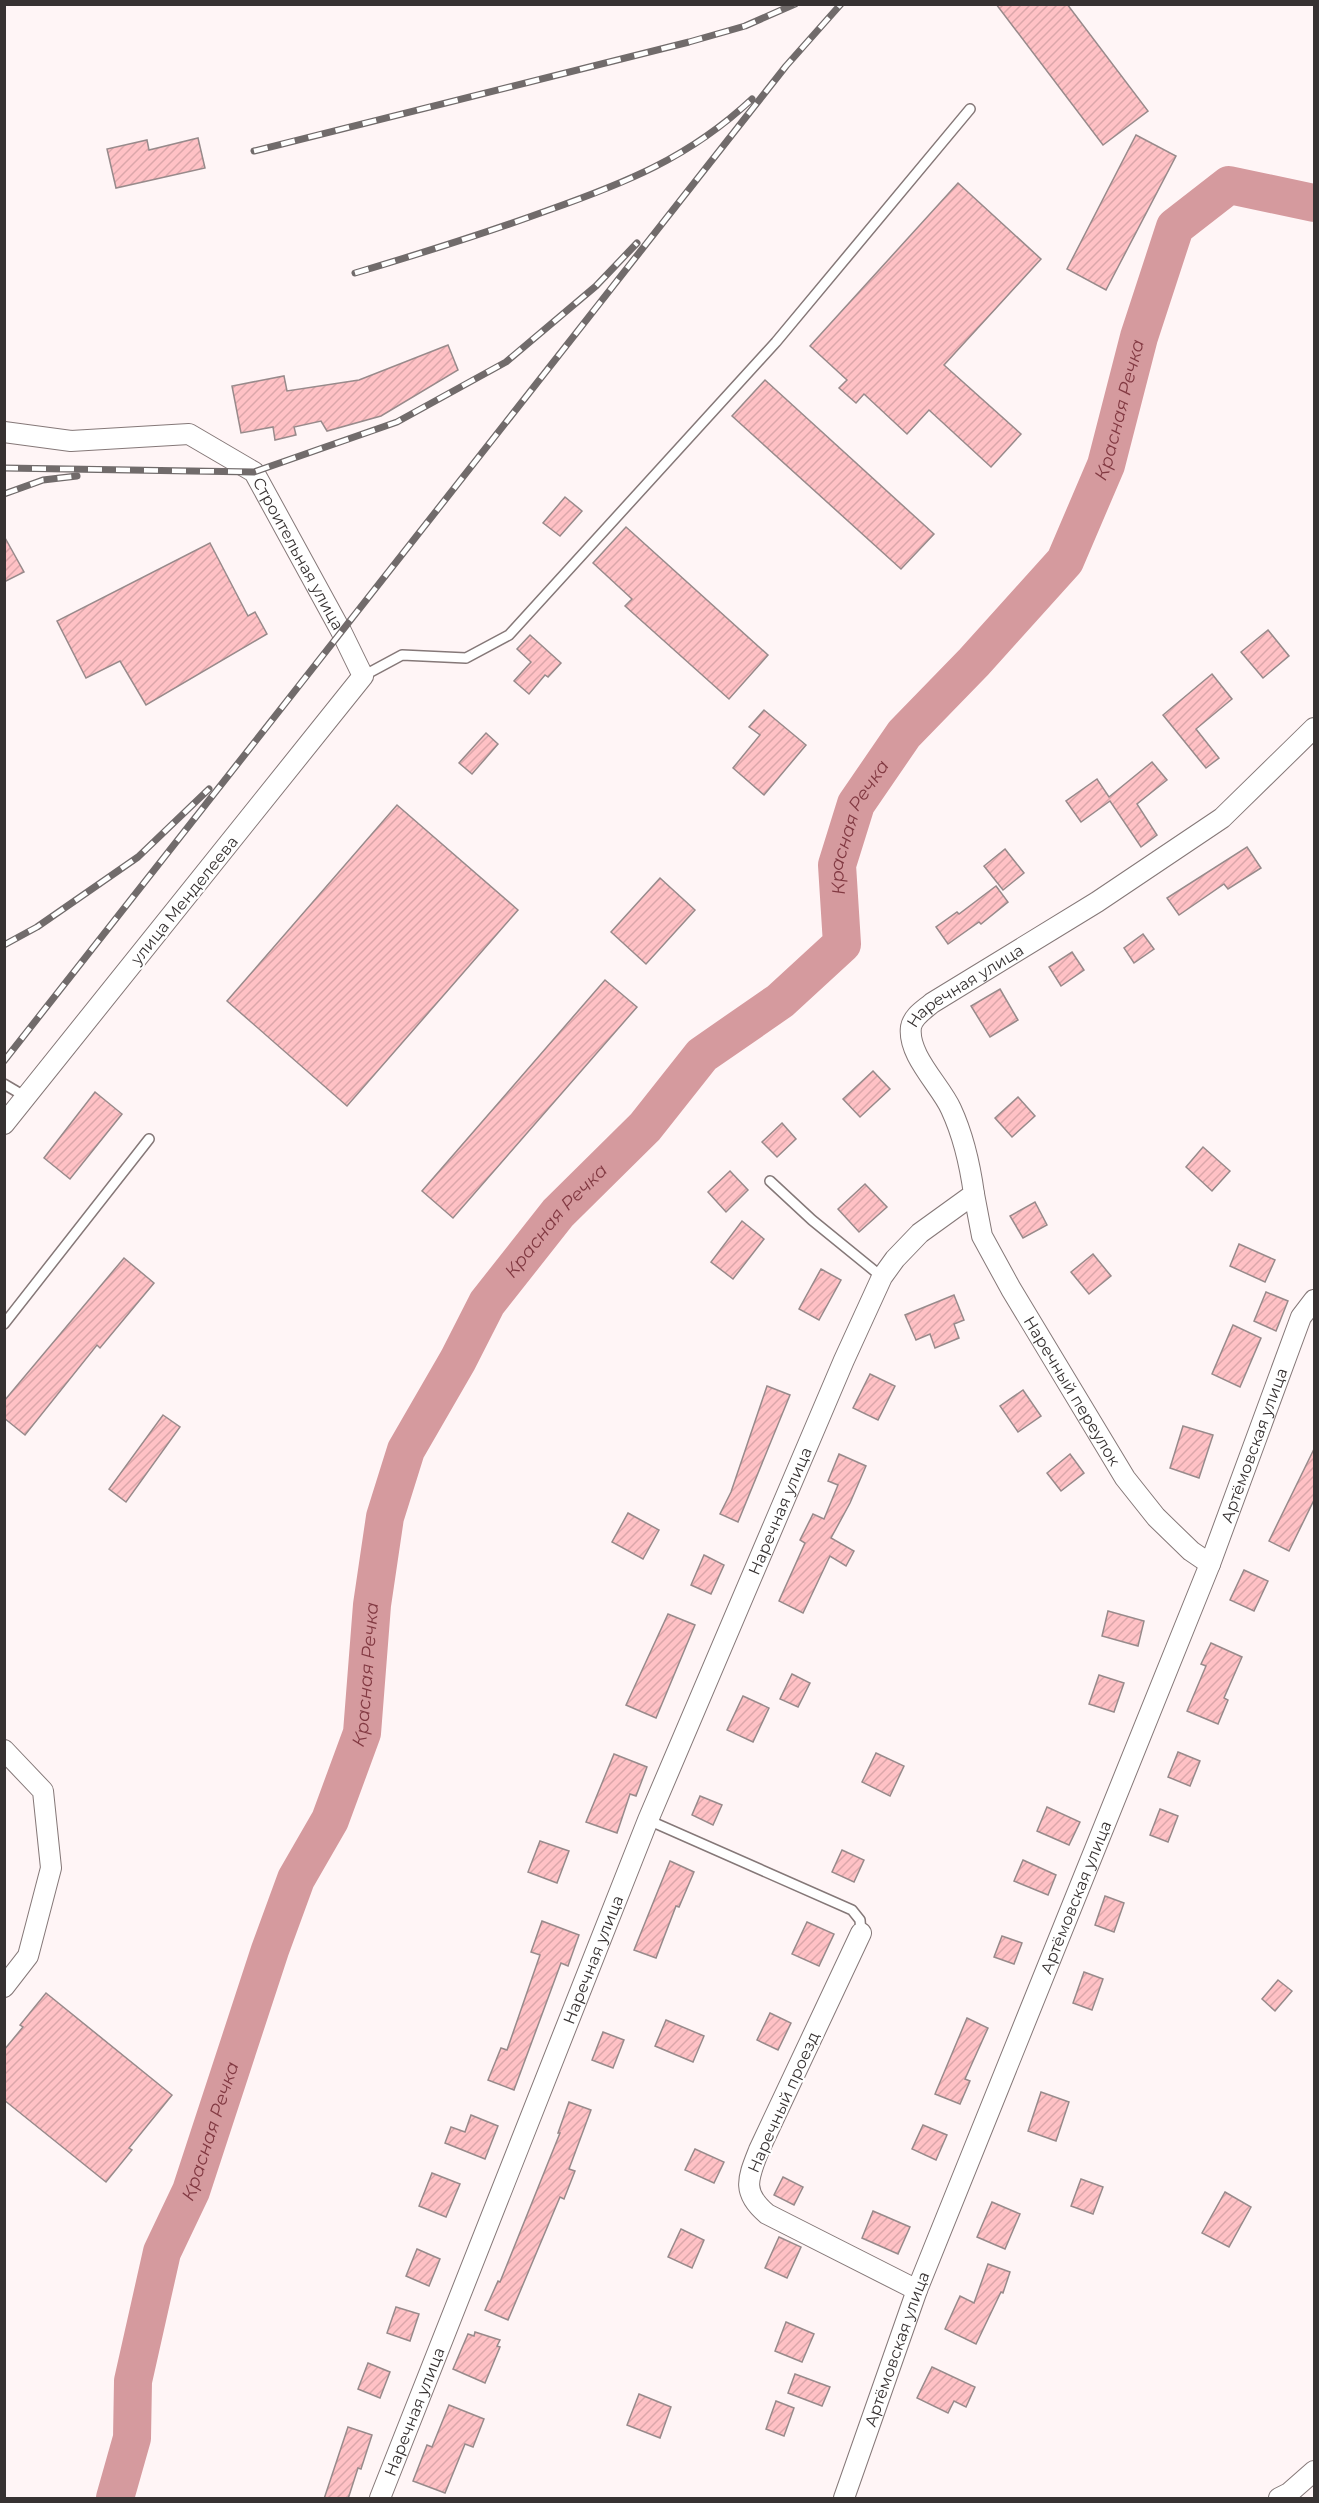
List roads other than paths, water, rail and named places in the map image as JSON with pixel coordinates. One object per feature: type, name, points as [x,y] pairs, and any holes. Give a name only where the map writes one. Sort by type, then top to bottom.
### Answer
[{"type":"street","name":"Строительная улица","points":[[4,432],[71,441],[189,434],[254,472],[341,631],[363,676]]},
{"type":"street","name":"улица Менделеева","points":[[4,1124],[363,676]]},
{"type":"street","name":"Наречная улица","points":[[380,2499],[648,1820],[844,1360],[882,1277],[920,1233],[974,1194],[968,1154],[951,1108],[915,1052],[911,1027],[916,1016],[956,988],[1097,902],[1222,818],[1314,728]]},
{"type":"street","name":"Наречный переулок","points":[[974,1194],[982,1236],[1011,1289],[1125,1478],[1156,1517],[1191,1551],[1210,1564]]},
{"type":"street","name":"Артёмовская улица","points":[[844,2499],[917,2290],[1210,1564],[1301,1317],[1314,1300]]},
{"type":"street","points":[[4,1750],[43,1791],[51,1868],[28,1956],[4,1987]]},
{"type":"street","name":"Наречный проезд","points":[[861,1933],[759,2150],[749,2175],[748,2188],[754,2203],[767,2214],[917,2290]]},
{"type":"street","points":[[1279,2499],[1314,2470]]},
{"type":"lane","points":[[363,676],[402,655],[466,658],[509,634],[776,342],[970,109]]},
{"type":"lane","points":[[4,1084],[26,1097]]},
{"type":"lane","points":[[4,1324],[149,1139]]},
{"type":"lane","points":[[770,1181],[812,1220],[882,1277]]},
{"type":"lane","points":[[648,1820],[852,1910],[860,1920],[861,1933]]},
{"type":"waterway","name":"Красная Речка","points":[[115,2498],[132,2438],[133,2381],[162,2252],[191,2191],[270,1950],[296,1879],[330,1820],[362,1733],[372,1605],[385,1517],[406,1450],[458,1360],[487,1303],[558,1213],[645,1127],[702,1055],[780,1001],[842,944],[837,865],[856,804],[904,734],[974,662],[1065,561],[1106,465],[1139,337],[1175,227],[1229,185],[1314,203]]},
{"type":"railway","points":[[254,151],[689,42],[745,26],[795,4]]},
{"type":"railway","points":[[4,1061],[786,66],[841,4]]},
{"type":"railway","points":[[355,273],[499,228],[629,179],[680,153],[728,120],[752,99]]},
{"type":"railway","points":[[4,468],[254,472],[397,422],[506,362],[596,286],[637,243]]},
{"type":"railway","points":[[4,494],[43,480],[77,476]]},
{"type":"railway","points":[[4,945],[37,927],[138,857],[209,789]]}]
